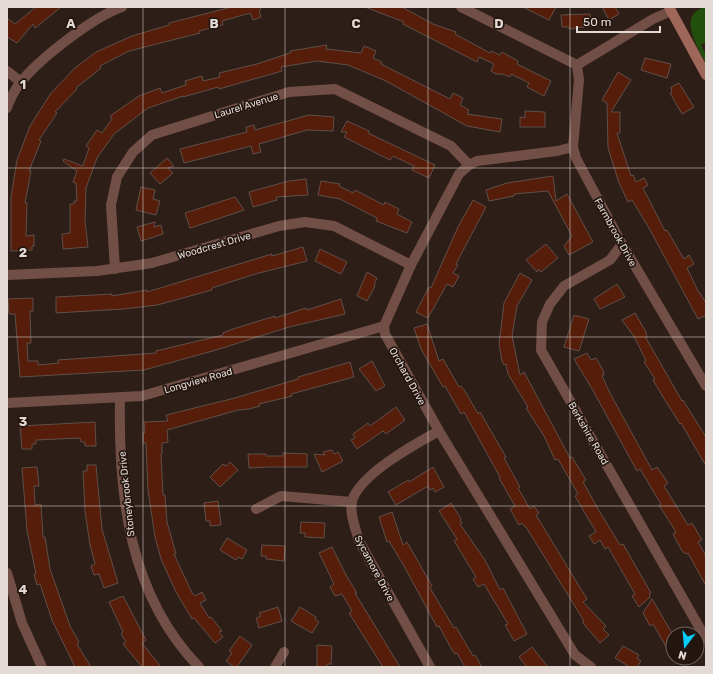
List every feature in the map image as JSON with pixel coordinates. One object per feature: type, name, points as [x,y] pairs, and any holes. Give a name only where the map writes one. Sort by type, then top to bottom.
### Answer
[{"type":"street","points":[[7,108],[12,96],[21,82],[46,58],[106,9],[122,7]]},
{"type":"street","points":[[461,7],[577,65]]},
{"type":"street","points":[[577,65],[672,8],[706,75]]},
{"type":"street","points":[[384,326],[411,265],[459,174],[469,165],[477,161],[557,151],[573,147],[576,132],[579,80],[577,65]]},
{"type":"street","points":[[7,71],[21,82]]},
{"type":"street","name":"Laurel Avenue","points":[[115,269],[111,205],[117,177],[133,152],[152,135],[289,92],[335,89],[451,146],[469,165]]},
{"type":"street","name":"Farmbrook Drive","points":[[573,147],[576,158],[622,244],[706,386]]},
{"type":"street","name":"Woodcrest Drive","points":[[7,275],[115,269],[152,263],[279,226],[305,222],[334,226],[411,265]]},
{"type":"street","name":"Berkshire Road","points":[[622,244],[610,260],[564,286],[550,304],[542,322],[541,350],[706,640]]},
{"type":"street","name":"Longview Road","points":[[7,403],[91,398],[120,399],[142,396],[384,326]]},
{"type":"street","name":"Orchard Drive","points":[[384,326],[385,334],[440,431],[575,655],[591,667]]},
{"type":"street","name":"Stoneybrook Drive","points":[[120,399],[124,490],[130,537],[143,578],[156,606],[173,635],[199,667]]},
{"type":"street","points":[[256,509],[281,496],[352,502],[368,477],[422,440],[440,431]]},
{"type":"street","name":"Sycamore Drive","points":[[352,502],[354,526],[359,541],[430,667]]},
{"type":"street","points":[[7,573],[22,623],[42,667]]},
{"type":"street","points":[[275,667],[284,652]]},
{"type":"green space","points":[[706,7],[706,42],[701,45],[706,55],[706,63],[698,49],[692,32],[691,23],[692,16],[697,11]]},
{"type":"building","points":[[36,7],[61,7],[35,28],[33,24],[17,43],[7,37],[7,18],[15,24]]},
{"type":"building","points":[[232,7],[261,7],[259,10],[261,17],[253,20],[250,13],[222,21],[223,25],[199,31],[200,33],[129,51],[100,66],[101,68],[76,88],[77,89],[55,112],[57,113],[39,140],[41,141],[29,171],[31,171],[25,203],[27,203],[26,236],[34,235],[34,246],[32,246],[32,250],[11,251],[11,197],[17,160],[30,126],[51,93],[76,67],[96,52],[132,36],[169,25],[169,23]]},
{"type":"building","points":[[365,7],[402,7],[433,24],[456,32],[455,34],[490,53],[491,51],[500,55],[502,52],[518,61],[517,64],[551,81],[544,96],[527,87],[529,83],[511,74],[510,77],[502,74],[496,74],[491,71],[494,64],[479,57],[477,62],[403,24],[404,22]]},
{"type":"building","points":[[523,7],[556,7],[549,20]]},
{"type":"building","points":[[602,7],[615,7],[619,14],[609,20]]},
{"type":"building","points":[[590,14],[591,26],[569,29],[569,27],[562,27],[561,15]]},
{"type":"building","points":[[327,45],[326,49],[361,53],[364,46],[376,51],[373,58],[382,62],[381,64],[450,99],[453,93],[463,98],[460,105],[469,110],[467,114],[502,119],[500,132],[467,126],[386,81],[348,65],[317,61],[281,67],[282,71],[219,89],[218,87],[183,96],[148,108],[114,134],[97,158],[86,188],[85,221],[88,247],[63,249],[62,234],[70,233],[70,204],[74,204],[74,201],[77,201],[76,183],[73,182],[77,171],[63,161],[64,159],[83,166],[89,148],[86,146],[97,130],[102,133],[112,119],[110,116],[139,96],[160,88],[162,93],[186,85],[185,81],[202,76],[203,81],[220,77],[219,73],[257,64],[290,53],[290,51]]},
{"type":"building","points":[[645,58],[671,64],[667,78],[641,70]]},
{"type":"building","points":[[618,72],[631,80],[611,112],[620,112],[620,133],[617,133],[631,176],[633,175],[636,182],[644,178],[648,185],[643,188],[665,231],[667,230],[684,259],[689,255],[694,264],[687,268],[699,293],[706,303],[706,315],[698,319],[649,228],[632,200],[628,202],[619,183],[608,148],[607,103],[602,100]]},
{"type":"building","points":[[679,83],[694,107],[682,114],[670,93],[672,92],[671,87]]},
{"type":"building","points":[[525,111],[545,112],[545,127],[520,127],[520,117],[525,118]]},
{"type":"building","points":[[309,115],[334,117],[333,131],[307,130],[259,144],[261,152],[253,154],[251,146],[184,163],[180,149],[247,132],[246,127],[254,125],[255,130]]},
{"type":"building","points":[[347,121],[369,131],[368,133],[435,165],[429,178],[412,170],[414,166],[393,156],[390,160],[344,137],[347,132],[341,132]]},
{"type":"building","points":[[167,158],[174,166],[168,168],[173,173],[160,184],[150,173]]},
{"type":"building","points":[[553,176],[556,201],[567,194],[593,242],[569,255],[564,246],[572,236],[548,191],[514,194],[514,196],[489,201],[486,190],[507,183]]},
{"type":"building","points":[[306,179],[308,195],[276,197],[277,200],[253,207],[249,192],[289,181]]},
{"type":"building","points":[[321,181],[340,184],[339,186],[353,193],[355,190],[384,205],[385,202],[399,209],[397,214],[412,222],[407,233],[376,221],[377,218],[340,199],[318,195]]},
{"type":"building","points":[[141,187],[155,190],[153,199],[160,201],[156,215],[136,210]]},
{"type":"building","points":[[235,197],[244,210],[190,228],[185,213]]},
{"type":"building","points":[[473,200],[486,207],[456,264],[458,265],[453,273],[459,276],[453,287],[447,284],[428,318],[416,312],[429,287],[431,288],[458,227]]},
{"type":"building","points":[[155,222],[154,227],[161,225],[163,234],[141,241],[137,227]]},
{"type":"building","points":[[546,244],[558,258],[541,272],[539,269],[537,272],[526,260]]},
{"type":"building","points":[[303,247],[307,261],[255,274],[212,288],[212,290],[157,305],[124,309],[56,313],[56,297],[112,294],[112,296],[147,290],[147,292],[272,254],[272,256]]},
{"type":"building","points":[[320,249],[347,262],[341,274],[315,261]]},
{"type":"building","points":[[367,272],[377,278],[374,285],[375,286],[367,301],[357,296]]},
{"type":"building","points":[[520,273],[532,280],[517,306],[512,336],[520,375],[524,372],[570,458],[572,457],[586,480],[583,482],[598,509],[620,545],[623,544],[651,593],[649,594],[650,597],[639,607],[632,596],[635,594],[608,547],[605,549],[600,540],[594,544],[589,536],[596,532],[575,496],[578,494],[558,459],[555,460],[544,436],[526,408],[528,407],[508,374],[506,364],[504,365],[502,361],[499,344],[504,303]]},
{"type":"building","points":[[617,284],[625,297],[600,309],[594,299]]},
{"type":"building","points":[[33,298],[33,311],[30,311],[31,343],[27,343],[28,361],[38,361],[38,365],[59,363],[58,360],[156,353],[156,351],[223,335],[223,333],[233,329],[275,316],[275,318],[306,308],[307,310],[341,299],[345,314],[289,327],[216,350],[144,370],[20,377],[15,314],[9,314],[8,299]]},
{"type":"building","points":[[635,313],[646,332],[646,338],[682,401],[683,400],[706,437],[706,466],[681,423],[680,424],[653,380],[655,379],[644,362],[646,361],[635,338],[622,320]]},
{"type":"building","points":[[574,315],[589,319],[579,351],[564,347]]},
{"type":"building","points":[[427,324],[439,361],[443,359],[459,387],[461,386],[465,391],[478,414],[480,412],[506,457],[504,458],[530,509],[534,506],[539,513],[536,515],[587,599],[583,602],[606,626],[603,629],[609,635],[600,643],[582,622],[584,621],[526,527],[522,523],[519,525],[510,509],[515,506],[464,412],[461,414],[421,349],[414,328]]},
{"type":"building","points":[[587,353],[591,360],[596,358],[603,370],[604,375],[602,376],[610,393],[652,470],[657,467],[668,483],[664,486],[688,525],[692,523],[702,540],[698,542],[706,556],[706,586],[688,553],[686,554],[682,551],[673,534],[676,532],[659,505],[661,504],[640,469],[637,471],[574,359]]},
{"type":"building","points":[[372,361],[385,386],[376,391],[359,369]]},
{"type":"building","points":[[350,362],[354,377],[291,394],[292,396],[259,404],[260,406],[238,410],[167,430],[168,442],[162,443],[161,454],[163,495],[165,495],[167,522],[176,554],[174,554],[192,593],[195,596],[202,592],[206,600],[200,603],[209,618],[211,617],[222,631],[219,632],[223,637],[215,643],[194,618],[192,619],[176,592],[161,559],[155,537],[148,490],[146,443],[143,443],[143,433],[145,433],[144,422],[168,421],[166,415],[235,398],[298,379],[298,377]]},
{"type":"building","points":[[396,407],[405,420],[386,434],[383,431],[357,449],[351,440],[355,438],[353,434],[368,423],[370,426]]},
{"type":"building","points":[[95,422],[96,446],[85,446],[85,442],[81,442],[80,438],[36,440],[36,444],[32,444],[32,449],[22,449],[20,426]]},
{"type":"building","points":[[332,450],[334,454],[338,452],[343,461],[322,472],[314,454],[325,455],[323,452]]},
{"type":"building","points":[[283,453],[307,454],[307,467],[249,468],[248,454],[283,456]]},
{"type":"building","points":[[230,462],[238,470],[220,487],[210,477],[223,464],[226,466]]},
{"type":"building","points":[[87,465],[96,465],[102,529],[118,583],[104,588],[99,574],[94,575],[91,566],[95,564],[90,545],[85,511],[83,471],[87,471]]},
{"type":"building","points":[[37,467],[39,486],[34,486],[35,505],[41,504],[43,537],[45,537],[50,569],[70,626],[79,642],[77,644],[91,667],[75,667],[52,620],[40,584],[37,585],[34,574],[36,574],[27,530],[22,468]]},
{"type":"building","points":[[433,467],[444,487],[435,492],[433,488],[430,490],[428,486],[396,505],[388,492],[408,480],[409,482]]},
{"type":"building","points":[[218,501],[221,525],[210,526],[210,521],[206,521],[204,503]]},
{"type":"building","points":[[451,503],[461,519],[460,520],[462,523],[460,524],[485,560],[500,590],[503,588],[527,634],[514,641],[505,625],[508,624],[484,584],[478,587],[473,579],[476,577],[454,541],[457,539],[439,511]]},
{"type":"building","points":[[392,512],[403,545],[407,542],[432,586],[430,588],[454,628],[456,627],[473,656],[475,655],[482,667],[465,667],[457,653],[455,654],[439,626],[437,627],[389,541],[387,542],[379,517]]},
{"type":"building","points":[[301,522],[325,523],[324,538],[305,537],[305,533],[300,533]]},
{"type":"building","points":[[227,538],[247,550],[242,559],[238,557],[236,560],[220,550]]},
{"type":"building","points":[[262,545],[285,546],[284,561],[266,559],[266,556],[261,556]]},
{"type":"building","points":[[332,547],[357,593],[355,593],[400,667],[383,667],[349,613],[352,611],[342,594],[335,596],[330,587],[334,584],[319,553]]},
{"type":"building","points":[[123,596],[146,640],[142,643],[161,667],[142,667],[123,644],[126,642],[121,634],[123,632],[109,602]]},
{"type":"building","points":[[652,599],[668,626],[665,626],[665,645],[653,624],[650,626],[643,613]]},
{"type":"building","points":[[278,607],[282,621],[259,628],[256,618],[261,616],[259,613]]},
{"type":"building","points":[[300,607],[316,617],[315,619],[319,622],[312,633],[291,621]]},
{"type":"building","points":[[240,636],[252,645],[237,667],[234,667],[226,661],[232,653],[229,651]]},
{"type":"building","points":[[317,645],[332,646],[331,664],[327,664],[327,667],[317,667]]},
{"type":"building","points":[[623,646],[639,655],[637,658],[641,661],[637,667],[630,667],[615,658]]},
{"type":"building","points":[[532,647],[548,667],[527,667],[519,657]]}]
